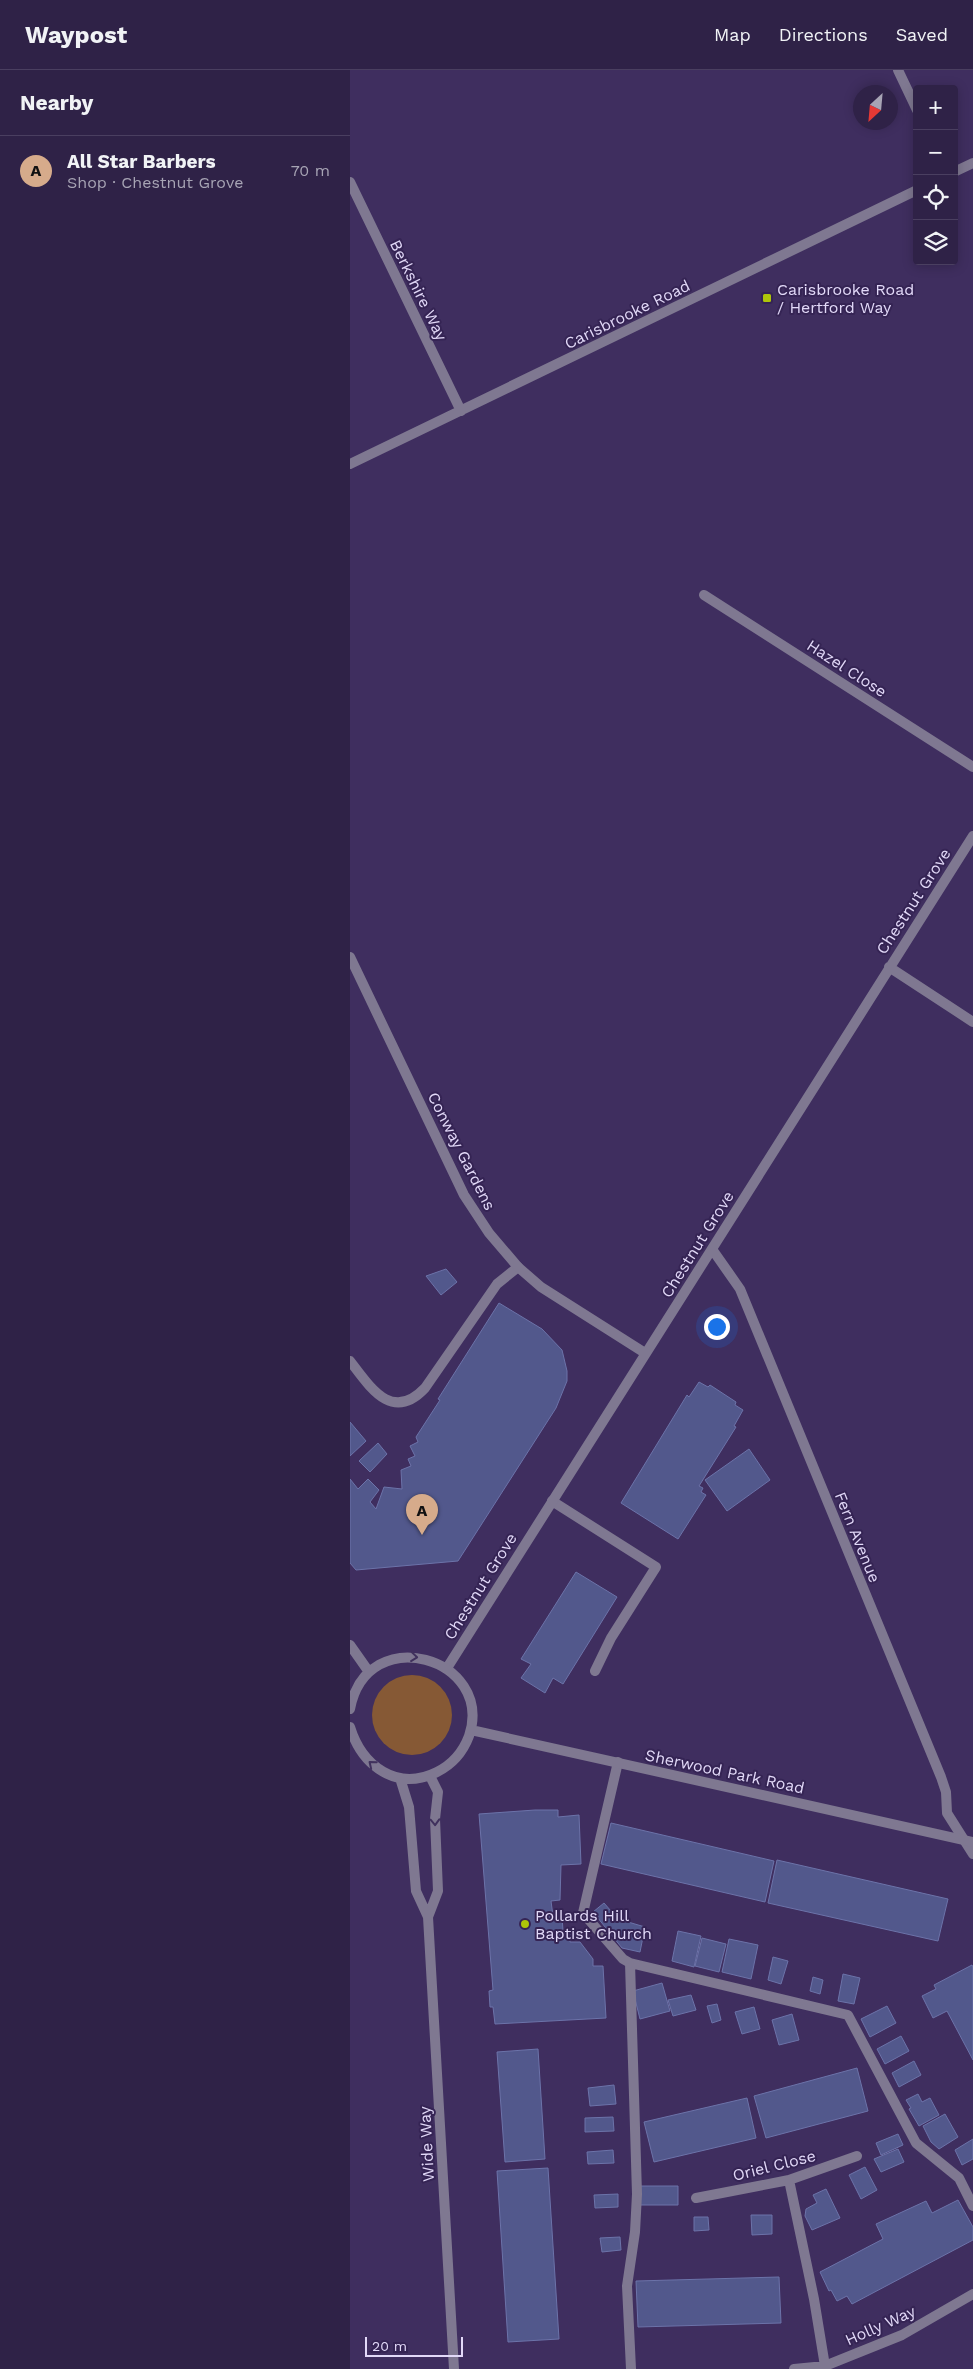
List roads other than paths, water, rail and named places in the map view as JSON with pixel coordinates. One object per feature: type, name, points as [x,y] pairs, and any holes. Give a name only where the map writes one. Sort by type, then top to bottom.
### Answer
[{"type":"street","points":[[898,70],[913,102]]},
{"type":"street","points":[[958,170],[973,163]]},
{"type":"street","name":"Berkshire Way","points":[[350,182],[461,411]]},
{"type":"street","name":"Carisbrooke Road","points":[[350,464],[913,192]]},
{"type":"street","name":"Hazel Close","points":[[704,595],[973,767]]},
{"type":"street","name":"Chestnut Grove","points":[[447,1668],[973,836]]},
{"type":"street","name":"Conway Gardens","points":[[350,957],[464,1195],[489,1233],[518,1267],[541,1287],[645,1353]]},
{"type":"street","points":[[889,967],[973,1022]]},
{"type":"street","name":"Fern Avenue","points":[[712,1249],[740,1289],[941,1777],[946,1792],[947,1813],[969,1841],[973,1854]]},
{"type":"street","points":[[350,1361],[371,1387],[385,1400],[401,1403],[415,1398],[497,1284],[518,1267]]},
{"type":"street","points":[[552,1501],[656,1567],[611,1638],[595,1671]]},
{"type":"street","points":[[350,1645],[369,1672]]},
{"type":"street","points":[[350,1709],[359,1685],[369,1672],[391,1660],[404,1657],[431,1660],[447,1668],[459,1680],[465,1690],[470,1703],[471,1730],[465,1746],[446,1768],[430,1776],[400,1778],[381,1771],[366,1760],[352,1739],[350,1727]]},
{"type":"street","name":"Sherwood Park Road","points":[[471,1730],[969,1841]]},
{"type":"street","points":[[618,1762],[583,1913],[623,1959],[630,1963],[848,2015],[916,2143],[959,2178],[973,2206]]},
{"type":"street","name":"Wide Way","points":[[428,1917],[438,1891],[435,1819],[438,1792],[430,1776]]},
{"type":"street","name":"Wide Way","points":[[400,1778],[409,1807],[416,1890],[428,1917],[454,2369]]},
{"type":"street","points":[[630,1963],[636,2194],[635,2232],[627,2286],[631,2369]]},
{"type":"street","name":"Oriel Close","points":[[696,2198],[789,2180],[858,2156]]},
{"type":"street","points":[[789,2180],[814,2299],[825,2366]]},
{"type":"street","name":"Holly Way","points":[[794,2369],[825,2366],[902,2335],[973,2294]]},
{"type":"place","name":"Carisbrooke Road / Hertford Way","points":[[767,298]]},
{"type":"place","name":"All Star Barbers","points":[[422,1535]]},
{"type":"place","name":"Pollards Hill Baptist Church","points":[[525,1924]]}]
